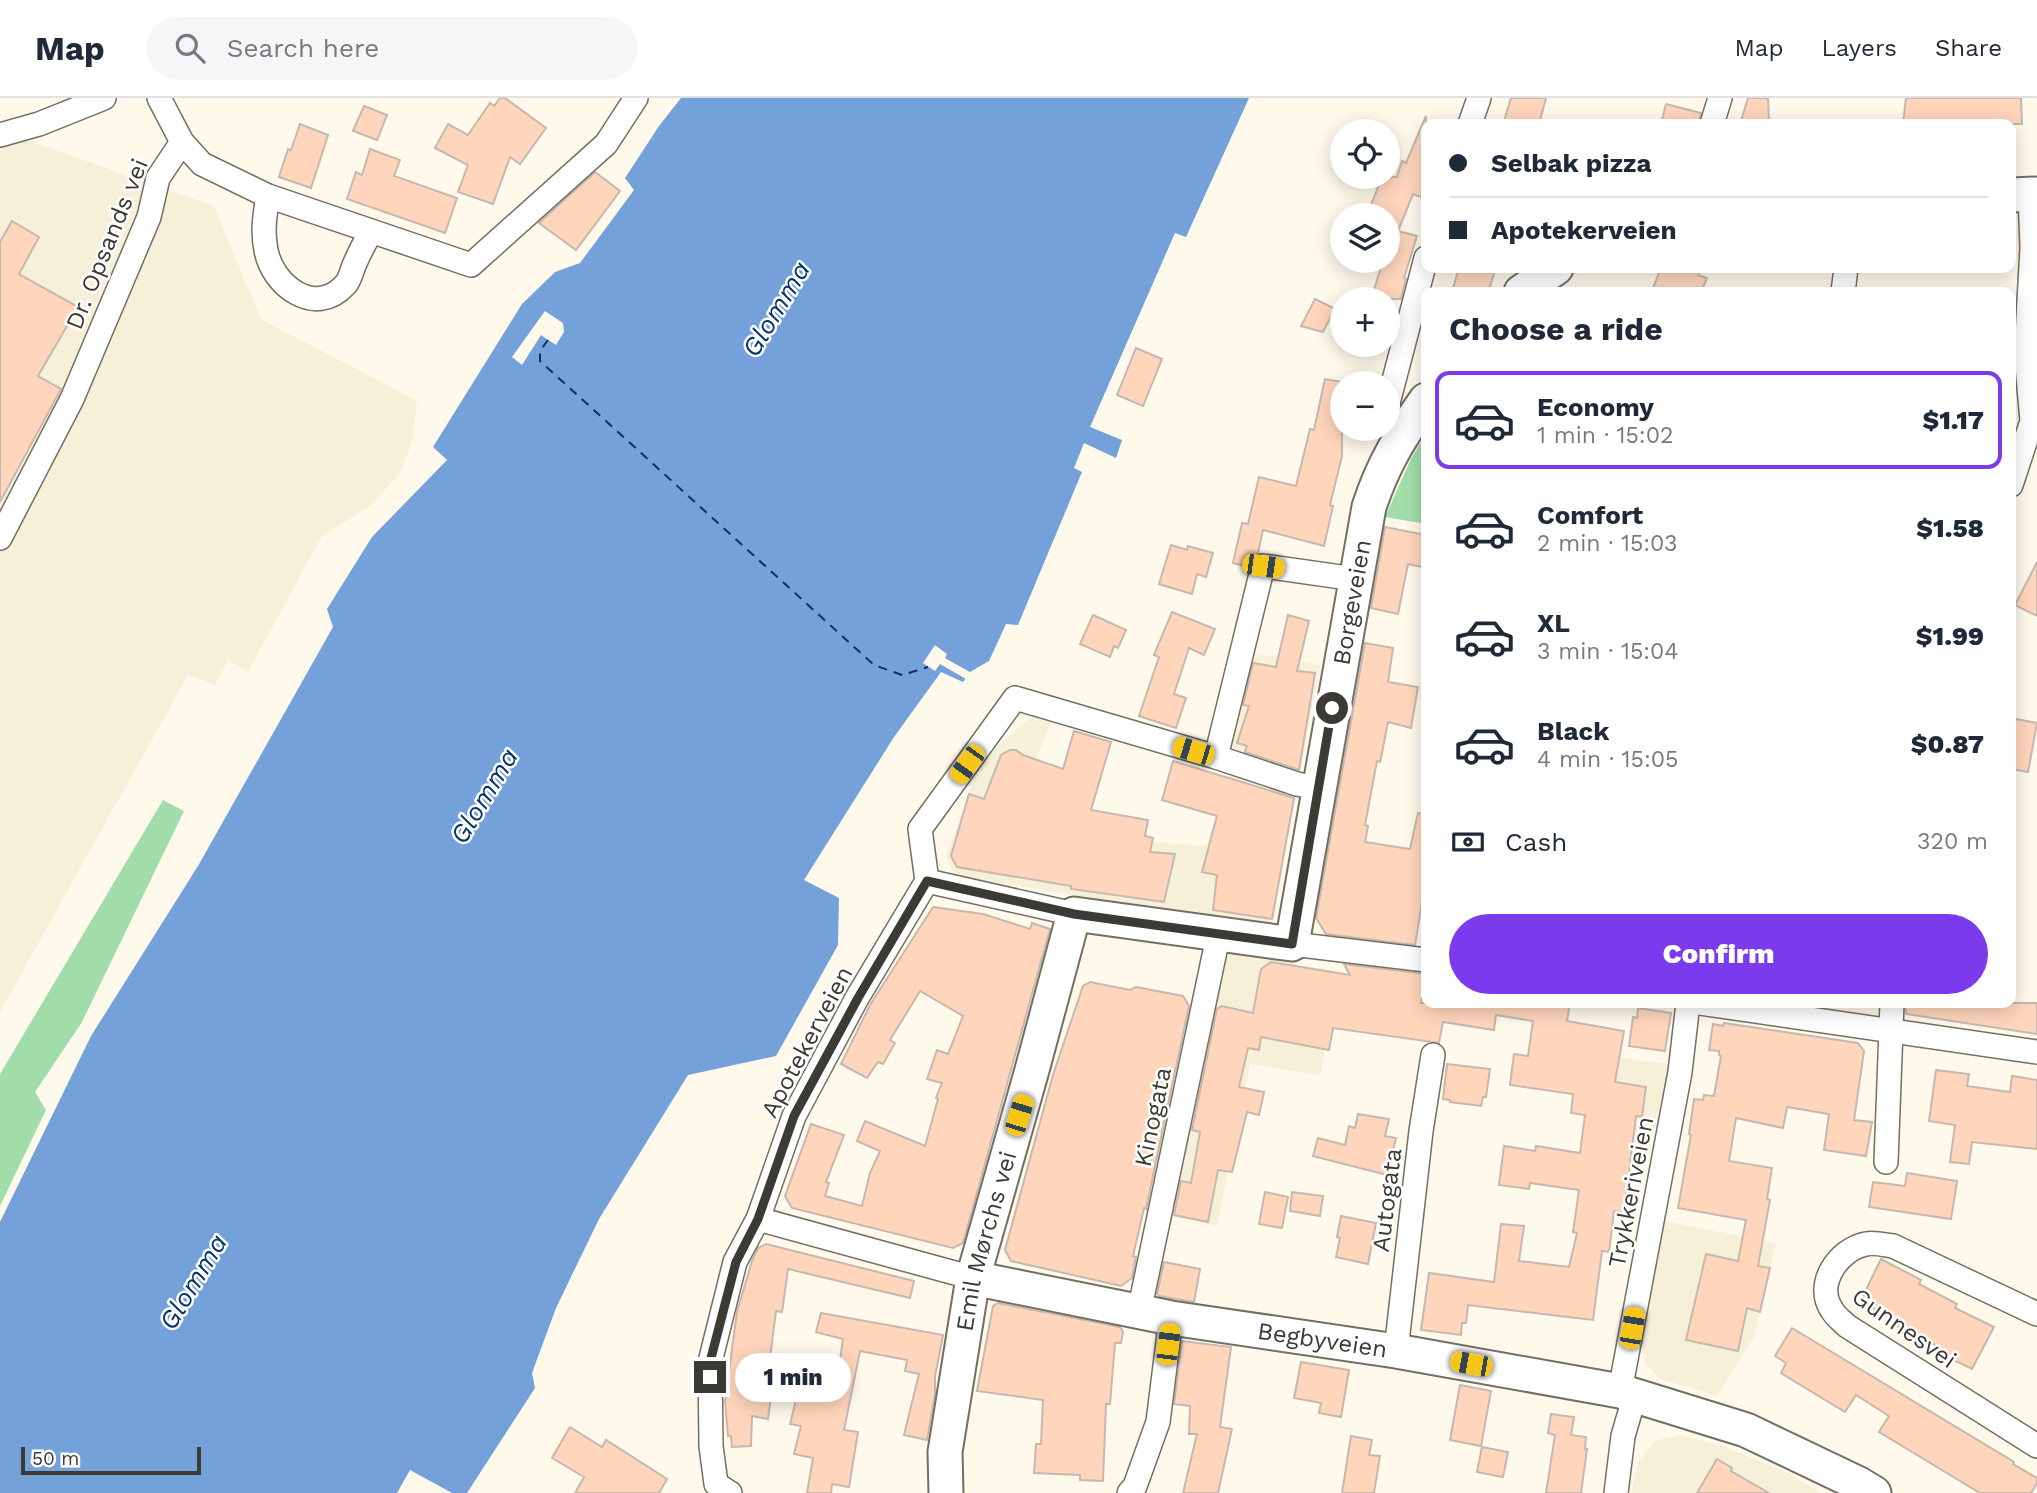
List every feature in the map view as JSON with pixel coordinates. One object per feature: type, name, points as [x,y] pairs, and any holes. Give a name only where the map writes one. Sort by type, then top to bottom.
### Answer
[{"type":"main road","name":"Borgeveien","points":[[1400,425],[1421,405]]},
{"type":"main road","name":"Borgeveien","points":[[1292,944],[1369,507],[1391,441]]},
{"type":"main road","points":[[1074,914],[1292,944]]},
{"type":"main road","name":"Emil Mørchs vei","points":[[946,1493],[945,1452],[973,1278],[1074,914]]},
{"type":"main road","name":"Begbyveien","points":[[973,1278],[1155,1315],[1396,1351],[1627,1393],[1746,1430],[1874,1493]]},
{"type":"street","points":[[0,135],[39,124],[104,98]]},
{"type":"street","points":[[159,98],[182,142]]},
{"type":"street","name":"Dr. Opsands vei","points":[[0,538],[72,399],[149,217],[158,178],[182,142],[202,164],[268,196],[471,265],[606,144],[636,98]]},
{"type":"street","points":[[1472,119],[1479,98]]},
{"type":"street","points":[[1714,119],[1720,98]]},
{"type":"street","points":[[2016,470],[2032,421],[2026,354],[2032,248],[2026,194]]},
{"type":"street","points":[[268,196],[263,222],[266,253],[280,279],[298,296],[315,299],[331,296],[347,284],[371,232]]},
{"type":"street","points":[[1396,371],[1422,273]]},
{"type":"street","points":[[1216,758],[1263,566],[1355,579]]},
{"type":"street","points":[[1074,914],[927,881],[920,829],[1015,698],[1297,784],[1318,788]]},
{"type":"street","name":"Apotekerveien","points":[[723,1488],[711,1446],[710,1362],[736,1262],[758,1219],[794,1116],[858,998],[927,881]]},
{"type":"street","name":"Kinogata","points":[[1155,1315],[1219,932]]},
{"type":"street","points":[[1292,944],[1421,959]]},
{"type":"street","name":"Trykkeriveien","points":[[1616,1493],[1627,1393],[1680,1072],[1687,1008]]},
{"type":"street","points":[[1770,1008],[2037,1052]]},
{"type":"street","points":[[1886,1162],[1892,1008]]},
{"type":"street","name":"Autogata","points":[[1396,1351],[1421,1131],[1433,1055]]},
{"type":"street","name":"Begbyveien","points":[[758,1219],[973,1278]]},
{"type":"street","name":"Gunnesvei","points":[[2037,1314],[1894,1246],[1868,1243],[1847,1251],[1832,1269],[1824,1287],[1830,1309],[1847,1326],[2037,1446]]},
{"type":"street","points":[[1129,1493],[1135,1486],[1158,1422],[1155,1315]]},
{"type":"shaded area","points":[[24,139],[214,206],[261,319],[417,401],[413,439],[400,473],[370,506],[322,536],[248,672],[228,660],[215,685],[188,675],[0,1012],[0,149]]},
{"type":"shaded area","points":[[1246,652],[1320,665],[1273,920],[1265,926],[955,876],[946,857],[981,759],[1033,716],[1051,723],[1029,777],[1130,840],[1207,846],[1225,779],[1226,745]]},
{"type":"shaded area","points":[[1227,951],[1295,962],[1286,1017],[1329,1030],[1320,1075],[1250,1064],[1217,1226],[1170,1216]]},
{"type":"shaded area","points":[[1594,1054],[1670,1064],[1649,1153],[1581,1140]]},
{"type":"shaded area","points":[[1659,1220],[1776,1243],[1754,1337],[1717,1396],[1660,1379],[1646,1364],[1641,1341]]},
{"type":"shaded area","points":[[1681,1435],[1725,1447],[1788,1473],[1821,1493],[1631,1493],[1638,1462],[1656,1440]]},
{"type":"green space","points":[[1421,442],[1421,523],[1385,517]]},
{"type":"green space","points":[[163,800],[184,811],[82,1022],[35,1092],[46,1110],[0,1206],[0,1074]]},
{"type":"water","name":"Glomma","points":[[681,98],[1249,98],[1186,237],[1175,233],[1090,427],[1122,440],[1116,458],[1084,443],[1074,468],[1082,472],[1018,625],[1006,624],[989,661],[970,672],[963,682],[941,672],[894,737],[804,880],[839,898],[838,945],[776,1056],[688,1075],[599,1219],[556,1308],[532,1373],[535,1388],[467,1493],[452,1493],[410,1470],[397,1493],[0,1493],[0,1222],[91,1036],[198,866],[333,627],[327,609],[372,537],[447,460],[433,447],[522,304],[555,272],[580,263],[634,190],[625,178]]},
{"type":"pier","points":[[545,311],[563,323],[564,332],[556,345],[541,335],[522,365],[512,357]]},
{"type":"pier","points":[[935,645],[947,654],[945,658],[970,672],[966,679],[940,664],[935,671],[923,663]]},
{"type":"building","points":[[500,98],[505,98],[546,128],[520,164],[510,157],[493,204],[458,192],[468,165],[435,148],[448,124],[468,135],[490,103],[494,106]]},
{"type":"building","points":[[1511,98],[1546,98],[1540,119],[1505,119]]},
{"type":"building","points":[[1748,98],[1768,98],[1769,119],[1742,119]]},
{"type":"building","points":[[1906,98],[2021,98],[2022,124],[2016,124],[2016,119],[1904,119]]},
{"type":"building","points":[[1666,104],[1701,113],[1699,119],[1662,119]]},
{"type":"building","points":[[364,106],[387,115],[377,140],[353,131]]},
{"type":"building","points":[[300,124],[328,135],[311,188],[279,177]]},
{"type":"building","points":[[1421,128],[1421,197],[1413,194],[1400,226],[1400,203],[1372,203],[1377,189],[1400,189],[1402,161],[1406,163]]},
{"type":"building","points":[[370,149],[400,160],[394,176],[457,198],[445,233],[347,199],[356,172],[362,175]]},
{"type":"building","points":[[595,172],[620,191],[576,250],[539,223]]},
{"type":"building","points":[[12,221],[39,237],[19,274],[78,307],[38,376],[61,389],[0,502],[0,242]]},
{"type":"building","points":[[1400,232],[1417,236],[1404,278],[1406,279],[1401,299],[1400,287],[1375,287],[1379,273],[1400,273]]},
{"type":"building","points":[[1458,273],[1494,273],[1490,287],[1453,287]]},
{"type":"building","points":[[1659,273],[1699,273],[1707,278],[1703,287],[1653,287]]},
{"type":"building","points":[[1315,299],[1330,306],[1330,319],[1323,332],[1301,326]]},
{"type":"building","points":[[1136,348],[1162,359],[1143,406],[1117,395]]},
{"type":"building","points":[[1325,379],[1330,380],[1330,441],[1342,441],[1342,456],[1330,505],[1333,506],[1324,546],[1263,530],[1258,553],[1252,557],[1248,567],[1233,563],[1242,523],[1248,524],[1259,477],[1296,486],[1310,429],[1314,430]]},
{"type":"building","points":[[1385,527],[1421,534],[1421,567],[1408,564],[1398,614],[1371,608]]},
{"type":"building","points":[[1171,545],[1187,550],[1188,546],[1213,553],[1206,577],[1197,574],[1192,594],[1159,584]]},
{"type":"building","points":[[2037,562],[2037,616],[2016,603]]},
{"type":"building","points":[[1172,612],[1215,629],[1204,655],[1189,648],[1174,694],[1186,698],[1176,728],[1139,716],[1159,657],[1154,655]]},
{"type":"building","points":[[1093,615],[1126,630],[1118,648],[1114,646],[1110,657],[1080,644]]},
{"type":"building","points":[[1288,615],[1309,621],[1297,671],[1315,673],[1299,770],[1245,752],[1247,746],[1237,743],[1249,706],[1243,705],[1253,663],[1276,667]]},
{"type":"building","points":[[1365,643],[1393,648],[1388,682],[1418,687],[1411,728],[1388,722],[1380,762],[1377,761],[1365,825],[1368,826],[1365,842],[1410,849],[1418,813],[1421,813],[1421,908],[1415,945],[1326,934],[1316,918]]},
{"type":"building","points":[[2016,719],[2037,723],[2028,772],[2016,770]]},
{"type":"building","points":[[1074,731],[1111,742],[1091,810],[1148,820],[1145,836],[1153,838],[1150,852],[1175,854],[1164,902],[1071,889],[1071,886],[957,867],[951,856],[969,794],[984,799],[1001,755],[1016,750],[1063,769]]},
{"type":"building","points":[[1173,761],[1294,798],[1272,919],[1213,910],[1217,875],[1202,872],[1217,816],[1162,800]]},
{"type":"building","points":[[933,907],[983,914],[1030,929],[1032,923],[1050,929],[963,1243],[953,1248],[792,1208],[785,1196],[811,1124],[844,1135],[826,1182],[829,1183],[825,1196],[862,1206],[870,1173],[880,1151],[857,1141],[865,1121],[925,1146],[942,1083],[927,1079],[937,1050],[948,1054],[963,1016],[920,991],[890,1040],[895,1043],[883,1064],[878,1062],[867,1078],[841,1064],[870,1005]]},
{"type":"building","points":[[1271,962],[1350,975],[1344,964],[1421,973],[1421,1008],[1569,1008],[1567,1021],[1624,1031],[1615,1082],[1646,1087],[1642,1117],[1636,1116],[1624,1213],[1614,1211],[1609,1252],[1602,1251],[1593,1320],[1468,1305],[1466,1323],[1462,1323],[1461,1335],[1421,1330],[1429,1273],[1494,1282],[1501,1224],[1524,1226],[1519,1261],[1569,1267],[1577,1233],[1573,1232],[1579,1190],[1530,1183],[1529,1189],[1499,1185],[1504,1146],[1535,1151],[1536,1146],[1580,1153],[1585,1115],[1571,1113],[1573,1094],[1510,1085],[1514,1054],[1528,1056],[1533,1021],[1496,1015],[1494,1030],[1443,1022],[1439,1043],[1333,1028],[1329,1050],[1261,1037],[1259,1050],[1248,1048],[1239,1087],[1264,1092],[1259,1115],[1247,1112],[1232,1172],[1218,1170],[1208,1222],[1174,1215],[1181,1181],[1191,1183],[1200,1132],[1192,1130],[1217,1009],[1222,1006],[1253,1013],[1261,969]]},
{"type":"building","points":[[1090,982],[1183,996],[1189,1006],[1146,1209],[1144,1208],[1133,1256],[1136,1257],[1132,1278],[1121,1286],[1011,1261],[1005,1250],[1053,1075],[1083,986]]},
{"type":"building","points":[[2016,1003],[2037,1003],[2037,1034],[1906,1014],[1906,1008],[2016,1008]]},
{"type":"building","points":[[1638,1008],[1671,1013],[1665,1051],[1629,1046],[1633,1017],[1637,1018]]},
{"type":"building","points":[[1724,1023],[1858,1043],[1864,1051],[1854,1120],[1872,1122],[1866,1156],[1824,1150],[1829,1114],[1787,1107],[1783,1128],[1736,1118],[1729,1161],[1772,1168],[1767,1199],[1770,1200],[1758,1266],[1770,1268],[1760,1312],[1747,1308],[1738,1351],[1686,1340],[1706,1254],[1738,1261],[1746,1220],[1678,1208],[1691,1135],[1694,1099],[1703,1100],[1704,1095],[1714,1096],[1721,1056],[1719,1051],[1709,1050],[1713,1024],[1723,1026]]},
{"type":"building","points":[[1447,1064],[1490,1069],[1486,1097],[1483,1097],[1481,1106],[1443,1099]]},
{"type":"building","points":[[1936,1070],[1969,1074],[1967,1086],[2010,1092],[2012,1076],[2037,1080],[2037,1149],[1972,1142],[1969,1164],[1950,1162],[1955,1125],[1929,1121]]},
{"type":"building","points":[[1358,1114],[1389,1119],[1385,1136],[1396,1138],[1387,1175],[1313,1156],[1318,1138],[1345,1145],[1349,1126],[1355,1128]]},
{"type":"building","points":[[1907,1173],[1957,1181],[1951,1219],[1869,1207],[1873,1182],[1905,1186]]},
{"type":"building","points":[[1265,1192],[1288,1197],[1282,1228],[1259,1224]]},
{"type":"building","points":[[1292,1192],[1323,1196],[1320,1216],[1290,1211]]},
{"type":"building","points":[[1341,1216],[1376,1223],[1368,1264],[1336,1257]]},
{"type":"building","points":[[766,1244],[914,1281],[910,1298],[788,1269],[782,1312],[776,1311],[768,1373],[774,1374],[768,1419],[752,1416],[751,1446],[732,1447],[731,1436],[728,1436],[725,1401],[737,1312],[752,1261],[758,1248]]},
{"type":"building","points":[[1881,1259],[1921,1280],[1919,1284],[1957,1304],[1955,1308],[1994,1327],[1972,1369],[1933,1350],[1935,1345],[1897,1326],[1899,1322],[1860,1302]]},
{"type":"building","points":[[1164,1262],[1200,1269],[1194,1302],[1157,1294]]},
{"type":"building","points":[[998,1303],[1120,1327],[1123,1332],[1121,1343],[1115,1343],[1110,1404],[1106,1404],[1103,1481],[1080,1480],[1080,1475],[1034,1473],[1036,1444],[1041,1444],[1043,1400],[977,1391],[993,1306]]},
{"type":"building","points":[[821,1313],[943,1335],[927,1440],[904,1435],[919,1374],[905,1371],[907,1360],[860,1351],[844,1430],[858,1432],[849,1487],[832,1484],[831,1493],[807,1493],[813,1458],[794,1454],[801,1426],[790,1424],[801,1380],[829,1385],[830,1381],[837,1382],[843,1339],[816,1332]]},
{"type":"building","points":[[1792,1328],[2014,1462],[2013,1464],[2037,1478],[2031,1493],[1980,1493],[1879,1432],[1889,1416],[1856,1395],[1845,1412],[1781,1373],[1786,1363],[1775,1356]]},
{"type":"building","points":[[1182,1341],[1231,1347],[1220,1427],[1232,1429],[1218,1493],[1183,1493],[1197,1434],[1189,1434],[1190,1406],[1174,1404]]},
{"type":"building","points":[[1301,1362],[1349,1370],[1341,1417],[1319,1413],[1321,1403],[1294,1398]]},
{"type":"building","points":[[1460,1385],[1491,1391],[1481,1446],[1450,1440]]},
{"type":"building","points":[[1551,1414],[1574,1417],[1571,1435],[1586,1437],[1581,1493],[1546,1493],[1555,1435],[1548,1433]]},
{"type":"building","points":[[570,1427],[602,1447],[606,1440],[667,1479],[659,1493],[575,1493],[584,1477],[552,1458]]},
{"type":"building","points":[[1351,1436],[1372,1440],[1369,1455],[1380,1456],[1374,1493],[1342,1493]]},
{"type":"building","points":[[1482,1447],[1508,1452],[1503,1477],[1477,1472]]},
{"type":"building","points":[[1717,1459],[1732,1468],[1731,1471],[1769,1493],[1697,1493]]},
{"type":"ferry route","points":[[548,340],[540,351],[540,361],[874,665],[902,675],[928,667]]},
{"type":"route","points":[[710,1377],[710,1362],[736,1262],[758,1219],[794,1116],[858,998],[927,881],[1074,914],[1292,944],[1332,708]]}]
